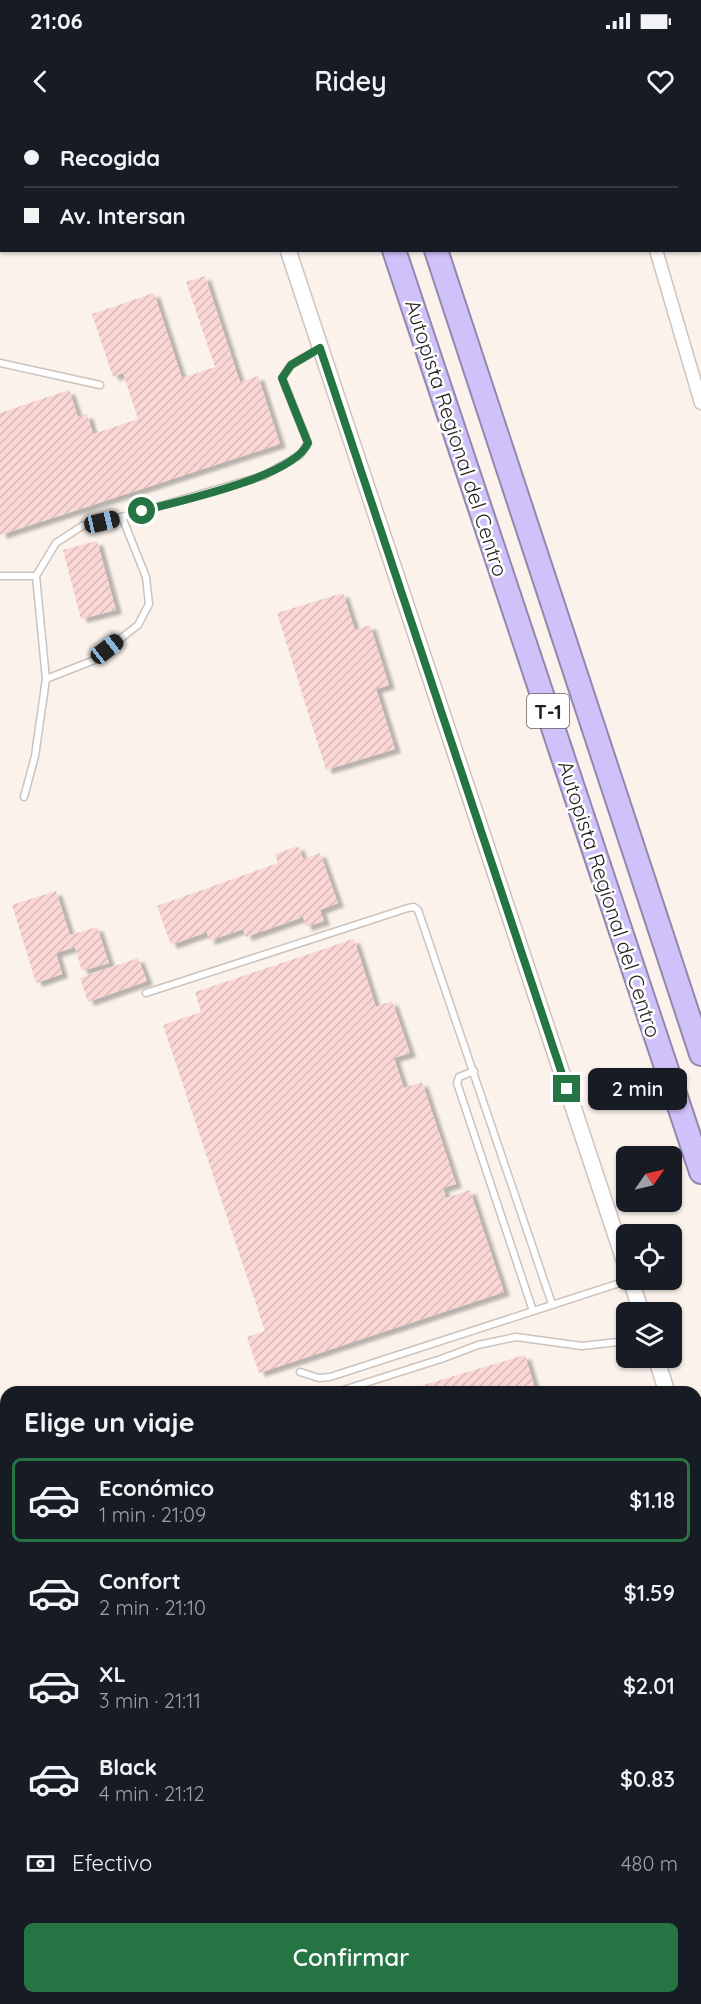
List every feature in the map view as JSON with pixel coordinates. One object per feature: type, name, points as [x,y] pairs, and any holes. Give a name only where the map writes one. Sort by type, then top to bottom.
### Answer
[{"type":"highway","name":"Autopista Regional del Centro","points":[[395,252],[701,1172]]},
{"type":"highway","name":"Autopista Regional del Centro","points":[[437,252],[701,1054]]},
{"type":"street","points":[[289,252],[616,1236]]},
{"type":"street","points":[[657,252],[701,403]]},
{"type":"street","points":[[659,1368],[665,1386]]},
{"type":"lane","points":[[24,797],[35,756],[46,679],[36,576],[56,543],[82,526],[122,517],[263,476],[300,455],[308,443],[282,378],[291,365],[320,348]]},
{"type":"lane","points":[[0,363],[100,385]]},
{"type":"lane","points":[[46,679],[92,661],[138,625],[149,604],[146,577],[122,517]]},
{"type":"lane","points":[[0,576],[36,576]]},
{"type":"lane","points":[[146,993],[408,908],[418,910],[552,1304]]},
{"type":"lane","points":[[474,1071],[459,1077],[457,1083],[533,1311]]},
{"type":"lane","points":[[300,1372],[319,1378],[330,1377],[616,1284]]},
{"type":"lane","points":[[356,1386],[478,1345],[516,1337],[582,1346],[616,1342]]},
{"type":"building","points":[[205,276],[240,382],[258,376],[280,444],[0,535],[0,413],[69,390],[78,417],[87,414],[93,434],[138,419],[123,373],[113,377],[92,314],[154,293],[182,378],[215,367],[186,282]]},
{"type":"building","points":[[97,541],[116,610],[81,619],[63,550]]},
{"type":"building","points":[[343,593],[355,630],[370,625],[389,685],[376,689],[395,749],[326,770],[277,613]]},
{"type":"building","points":[[298,846],[303,859],[320,853],[338,903],[320,910],[324,921],[306,927],[303,917],[246,937],[243,929],[209,941],[207,932],[171,945],[157,906],[278,863],[275,854]]},
{"type":"building","points":[[56,891],[70,935],[97,927],[109,963],[82,971],[75,947],[56,953],[62,974],[36,983],[12,905]]},
{"type":"building","points":[[354,939],[376,1007],[392,1001],[410,1053],[394,1058],[404,1088],[422,1082],[456,1184],[443,1188],[446,1198],[470,1190],[504,1292],[259,1373],[247,1337],[265,1331],[163,1025],[201,1012],[195,992]]},
{"type":"building","points":[[138,958],[147,981],[88,1002],[80,978]]},
{"type":"building","points":[[525,1355],[534,1386],[420,1386]]},
{"type":"route","points":[[142,511],[263,476],[300,455],[308,443],[282,378],[291,365],[320,348],[567,1089]]}]
